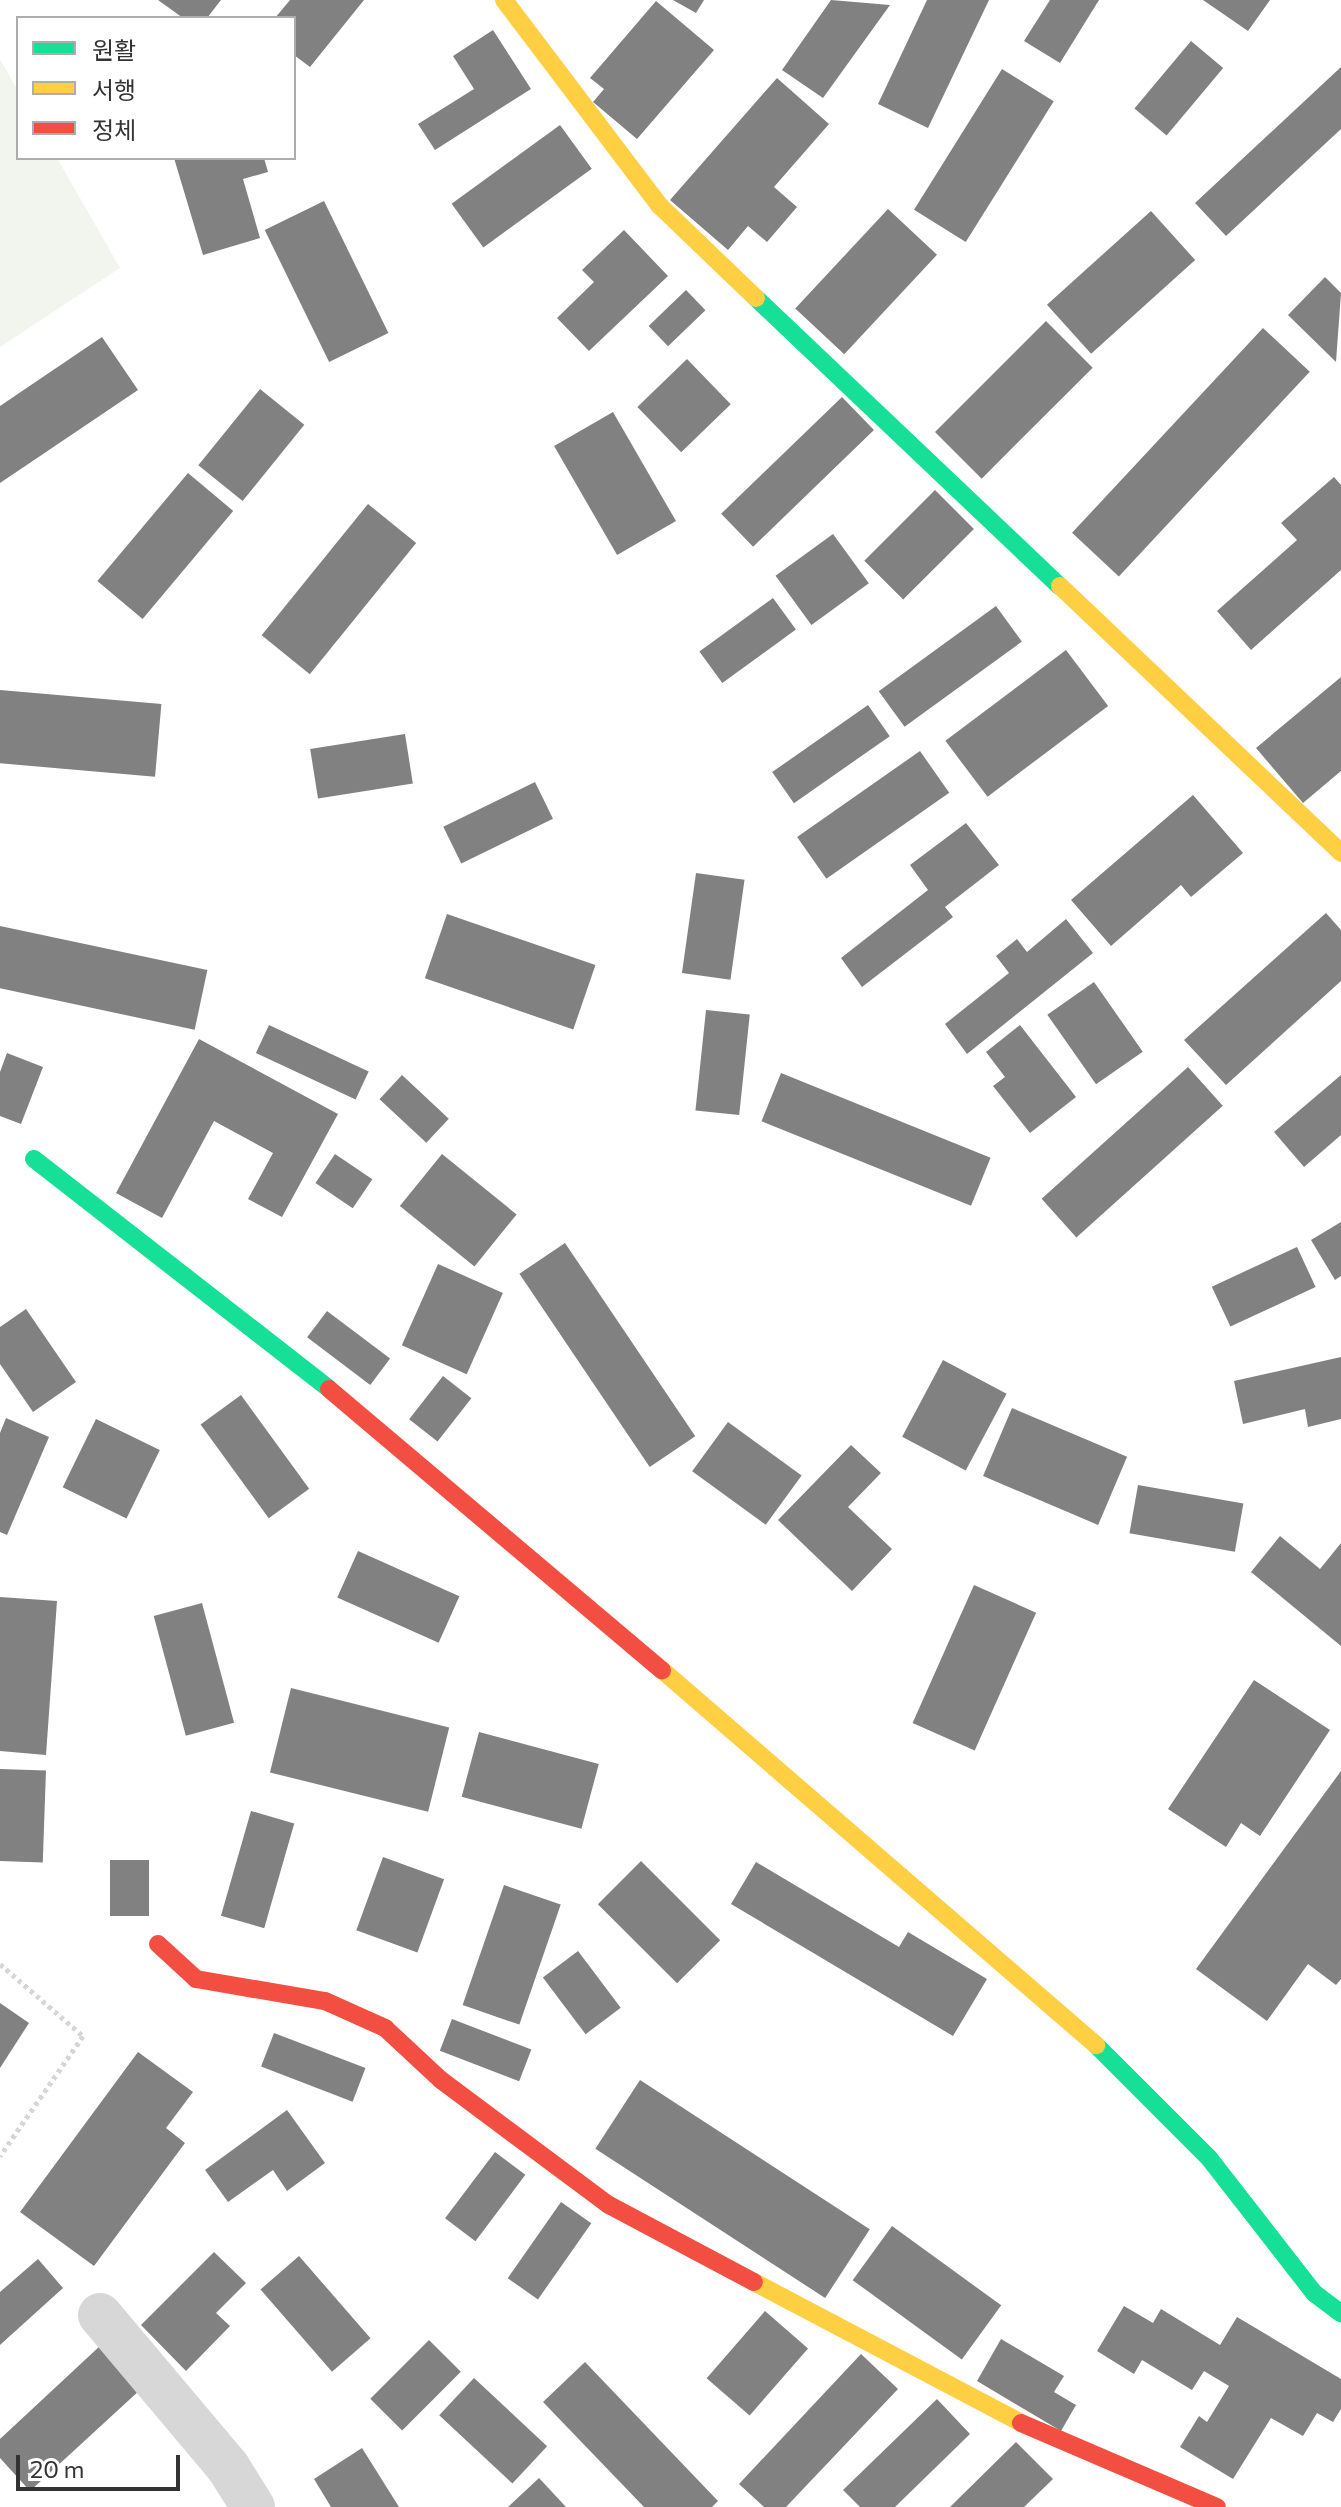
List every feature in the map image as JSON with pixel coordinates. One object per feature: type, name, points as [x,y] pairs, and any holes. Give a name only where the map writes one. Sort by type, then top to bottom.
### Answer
[{"type":"street","points":[[504,0],[660,206],[1341,853]]},
{"type":"street","points":[[34,1159],[370,1421],[1061,2009],[1209,2158],[1314,2293],[1341,2313]]},
{"type":"street","points":[[158,1944],[196,1979],[325,2001],[385,2028],[441,2080],[609,2205],[1012,2419],[1217,2507]]},
{"type":"street","points":[[100,2315],[228,2467],[253,2507]]},
{"type":"path","points":[[0,1964],[83,2036],[0,2156]]},
{"type":"shaded area","points":[[0,59],[16,87],[16,160],[58,160],[120,268],[0,347]]},
{"type":"building","points":[[158,0],[221,0],[209,16],[180,16]]},
{"type":"building","points":[[290,0],[364,0],[310,67],[296,56],[296,16],[277,16]]},
{"type":"building","points":[[673,0],[704,0],[696,13]]},
{"type":"building","points":[[831,0],[890,5],[823,98],[782,70]]},
{"type":"building","points":[[927,0],[989,0],[928,128],[878,104]]},
{"type":"building","points":[[1050,0],[1099,0],[1060,63],[1024,41]]},
{"type":"building","points":[[1203,0],[1270,0],[1248,31]]},
{"type":"building","points":[[656,1],[714,50],[637,139],[593,102],[604,89],[590,78]]},
{"type":"building","points":[[493,30],[531,89],[435,150],[418,124],[474,89],[453,56]]},
{"type":"building","points":[[1191,41],[1223,68],[1167,135],[1134,108]]},
{"type":"building","points":[[1341,67],[1341,129],[1226,236],[1195,203]]},
{"type":"building","points":[[1002,69],[1054,101],[966,242],[914,210]]},
{"type":"building","points":[[777,78],[829,124],[774,187],[797,207],[767,242],[748,226],[728,250],[670,200]]},
{"type":"building","points":[[560,125],[592,169],[483,247],[452,204]]},
{"type":"building","points":[[175,160],[265,160],[268,172],[243,179],[260,238],[203,255]]},
{"type":"building","points":[[324,201],[388,333],[329,362],[265,230]]},
{"type":"building","points":[[888,209],[937,255],[844,354],[795,308]]},
{"type":"building","points":[[1151,211],[1195,260],[1091,354],[1047,305]]},
{"type":"building","points":[[624,230],[668,276],[589,351],[557,318],[594,282],[582,270]]},
{"type":"building","points":[[1325,277],[1341,293],[1336,362],[1288,315]]},
{"type":"building","points":[[686,290],[705,310],[668,346],[649,326]]},
{"type":"building","points":[[1046,321],[1093,368],[982,479],[935,432]]},
{"type":"building","points":[[1263,328],[1310,372],[1119,576],[1072,533]]},
{"type":"building","points":[[102,337],[138,390],[0,483],[0,406]]},
{"type":"building","points":[[687,359],[731,404],[681,452],[637,407]]},
{"type":"building","points":[[260,389],[304,425],[243,501],[198,465]]},
{"type":"building","points":[[842,397],[874,430],[753,547],[721,514]]},
{"type":"building","points":[[613,412],[676,521],[617,555],[554,446]]},
{"type":"building","points":[[188,473],[233,511],[143,619],[97,581]]},
{"type":"building","points":[[1334,477],[1341,485],[1341,570],[1251,650],[1217,611],[1297,540],[1281,523]]},
{"type":"building","points":[[935,490],[974,529],[903,600],[864,561]]},
{"type":"building","points":[[368,504],[416,543],[310,674],[262,635]]},
{"type":"building","points":[[833,534],[869,583],[811,625],[776,576]]},
{"type":"building","points":[[773,598],[796,630],[722,683],[699,651]]},
{"type":"building","points":[[996,606],[1022,642],[905,727],[879,691]]},
{"type":"building","points":[[1066,650],[1108,706],[988,797],[945,741]]},
{"type":"building","points":[[1341,677],[1341,771],[1303,803],[1256,748]]},
{"type":"building","points":[[0,690],[161,704],[155,777],[0,763]]},
{"type":"building","points":[[868,705],[890,736],[794,803],[772,772]]},
{"type":"building","points":[[405,734],[413,783],[318,798],[310,749]]},
{"type":"building","points":[[920,751],[949,793],[826,879],[797,837]]},
{"type":"building","points":[[535,782],[553,819],[461,864],[443,827]]},
{"type":"building","points":[[1193,795],[1243,853],[1191,897],[1181,885],[1111,946],[1071,900]]},
{"type":"building","points":[[966,823],[999,865],[945,907],[953,917],[862,987],[841,958],[928,890],[910,865]]},
{"type":"building","points":[[696,873],[745,880],[730,980],[682,973]]},
{"type":"building","points":[[1326,913],[1341,930],[1341,981],[1226,1085],[1184,1040]]},
{"type":"building","points":[[447,914],[595,965],[573,1029],[425,978]]},
{"type":"building","points":[[1066,919],[1093,953],[967,1054],[945,1024],[1009,973],[996,956],[1017,939],[1027,952]]},
{"type":"building","points":[[0,926],[207,970],[195,1030],[0,988]]},
{"type":"building","points":[[1094,982],[1143,1052],[1096,1084],[1047,1015]]},
{"type":"building","points":[[706,1010],[750,1015],[739,1115],[695,1110]]},
{"type":"building","points":[[269,1025],[369,1071],[356,1100],[256,1053]]},
{"type":"building","points":[[1020,1025],[1076,1097],[1030,1133],[993,1086],[1005,1077],[986,1052]]},
{"type":"building","points":[[199,1039],[338,1114],[282,1217],[248,1199],[273,1153],[214,1121],[162,1218],[116,1193]]},
{"type":"building","points":[[7,1053],[43,1067],[21,1124],[0,1116],[0,1072]]},
{"type":"building","points":[[1188,1067],[1223,1106],[1076,1237],[1042,1199]]},
{"type":"building","points":[[781,1073],[991,1158],[971,1206],[762,1121]]},
{"type":"building","points":[[402,1075],[449,1119],[426,1143],[379,1099]]},
{"type":"building","points":[[1341,1075],[1341,1135],[1304,1167],[1274,1132]]},
{"type":"building","points":[[335,1154],[372,1179],[353,1208],[315,1183]]},
{"type":"building","points":[[442,1154],[517,1214],[474,1266],[400,1206]]},
{"type":"building","points":[[1341,1222],[1341,1276],[1335,1280],[1311,1240]]},
{"type":"building","points":[[565,1243],[695,1436],[650,1467],[519,1274]]},
{"type":"building","points":[[1297,1247],[1316,1287],[1230,1327],[1212,1287]]},
{"type":"building","points":[[438,1264],[503,1293],[467,1374],[402,1345]]},
{"type":"building","points":[[26,1309],[76,1382],[33,1412],[0,1364],[0,1327]]},
{"type":"building","points":[[327,1311],[390,1359],[370,1385],[307,1337]]},
{"type":"building","points":[[1341,1357],[1341,1419],[1308,1427],[1305,1409],[1243,1424],[1234,1381]]},
{"type":"building","points":[[943,1360],[1007,1394],[966,1471],[902,1437]]},
{"type":"building","points":[[443,1376],[471,1398],[438,1442],[409,1419]]},
{"type":"building","points":[[241,1395],[309,1489],[269,1518],[201,1424]]},
{"type":"building","points":[[1012,1408],[1127,1457],[1098,1525],[983,1476]]},
{"type":"building","points":[[6,1418],[49,1437],[7,1535],[0,1532],[0,1433]]},
{"type":"building","points":[[96,1419],[160,1450],[126,1518],[63,1487]]},
{"type":"building","points":[[728,1422],[802,1475],[766,1525],[692,1471]]},
{"type":"building","points":[[851,1445],[881,1473],[848,1507],[892,1549],[852,1591],[778,1520]]},
{"type":"building","points":[[1138,1485],[1243,1504],[1235,1552],[1129,1533]]},
{"type":"building","points":[[1280,1536],[1320,1569],[1341,1543],[1341,1646],[1251,1572]]},
{"type":"building","points":[[358,1551],[459,1596],[439,1643],[337,1598]]},
{"type":"building","points":[[974,1585],[1036,1613],[975,1751],[913,1723]]},
{"type":"building","points":[[0,1597],[57,1601],[46,1755],[0,1751]]},
{"type":"building","points":[[202,1603],[234,1723],[186,1736],[154,1616]]},
{"type":"building","points":[[1254,1680],[1330,1730],[1260,1836],[1241,1823],[1226,1847],[1168,1809]]},
{"type":"building","points":[[291,1688],[449,1727],[428,1812],[270,1772]]},
{"type":"building","points":[[479,1732],[599,1764],[581,1829],[462,1797]]},
{"type":"building","points":[[0,1769],[46,1771],[43,1863],[0,1861]]},
{"type":"building","points":[[1341,1771],[1341,1979],[1336,1985],[1308,1964],[1267,2021],[1196,1969]]},
{"type":"building","points":[[251,1811],[294,1823],[264,1928],[221,1916]]},
{"type":"building","points":[[383,1857],[444,1879],[417,1953],[356,1930]]},
{"type":"building","points":[[110,1860],[149,1860],[149,1916],[110,1916]]},
{"type":"building","points":[[641,1861],[720,1940],[677,1983],[598,1904]]},
{"type":"building","points":[[756,1862],[899,1947],[908,1932],[987,1979],[953,2036],[731,1904]]},
{"type":"building","points":[[504,1885],[561,1905],[519,2025],[463,2005]]},
{"type":"building","points":[[578,1951],[621,2008],[586,2034],[543,1977]]},
{"type":"building","points":[[0,2003],[29,2023],[0,2068]]},
{"type":"building","points":[[452,2019],[531,2049],[519,2081],[440,2051]]},
{"type":"building","points":[[274,2033],[365,2068],[353,2102],[261,2067]]},
{"type":"building","points":[[138,2052],[193,2092],[166,2128],[185,2143],[94,2266],[20,2212]]},
{"type":"building","points":[[640,2080],[870,2229],[825,2298],[595,2149]]},
{"type":"building","points":[[287,2110],[325,2163],[287,2191],[273,2170],[228,2202],[205,2170]]},
{"type":"building","points":[[495,2152],[525,2175],[475,2241],[445,2218]]},
{"type":"building","points":[[561,2202],[591,2223],[538,2299],[508,2278]]},
{"type":"building","points":[[892,2226],[1001,2305],[962,2360],[853,2280]]},
{"type":"building","points":[[214,2252],[246,2283],[216,2313],[230,2326],[186,2371],[141,2325]]},
{"type":"building","points":[[299,2256],[371,2338],[332,2372],[261,2289]]},
{"type":"building","points":[[38,2259],[63,2288],[0,2345],[0,2292]]},
{"type":"building","points":[[1124,2306],[1153,2323],[1161,2309],[1220,2345],[1237,2317],[1341,2379],[1341,2409],[1333,2422],[1317,2413],[1303,2436],[1271,2418],[1233,2479],[1180,2447],[1199,2416],[1207,2422],[1229,2386],[1204,2371],[1192,2390],[1142,2360],[1134,2374],[1097,2351]]},
{"type":"building","points":[[765,2311],[808,2348],[750,2416],[707,2378]]},
{"type":"building","points":[[1001,2339],[1064,2376],[1054,2392],[1076,2405],[1061,2431],[977,2381]]},
{"type":"building","points":[[429,2340],[461,2372],[402,2431],[370,2399]]},
{"type":"building","points":[[101,2345],[141,2389],[30,2491],[0,2458],[0,2439]]},
{"type":"building","points":[[861,2354],[898,2389],[786,2507],[764,2507],[739,2484]]},
{"type":"building","points":[[585,2362],[718,2501],[712,2507],[644,2507],[543,2402]]},
{"type":"building","points":[[474,2378],[547,2446],[512,2483],[439,2415]]},
{"type":"building","points":[[937,2399],[970,2434],[895,2507],[860,2507],[843,2490]]},
{"type":"building","points":[[1016,2442],[1053,2479],[1024,2507],[950,2507]]},
{"type":"building","points":[[362,2448],[399,2507],[331,2507],[314,2479]]},
{"type":"building","points":[[539,2478],[566,2507],[508,2507]]},
{"type":"traffic: fast","points":[[756,298],[1060,586]]},
{"type":"traffic: fast","points":[[34,1159],[329,1389]]},
{"type":"traffic: fast","points":[[1096,2045],[1209,2158],[1314,2293],[1341,2313]]},
{"type":"traffic: slow","points":[[504,0],[660,206],[756,298]]},
{"type":"traffic: slow","points":[[1060,586],[1341,853]]},
{"type":"traffic: slow","points":[[662,1670],[1096,2045]]},
{"type":"traffic: slow","points":[[754,2282],[1021,2423]]},
{"type":"traffic: jam","points":[[329,1389],[662,1670]]},
{"type":"traffic: jam","points":[[158,1944],[196,1979],[325,2001],[385,2028],[441,2080],[609,2205],[754,2282]]},
{"type":"traffic: jam","points":[[1021,2423],[1217,2507]]}]
